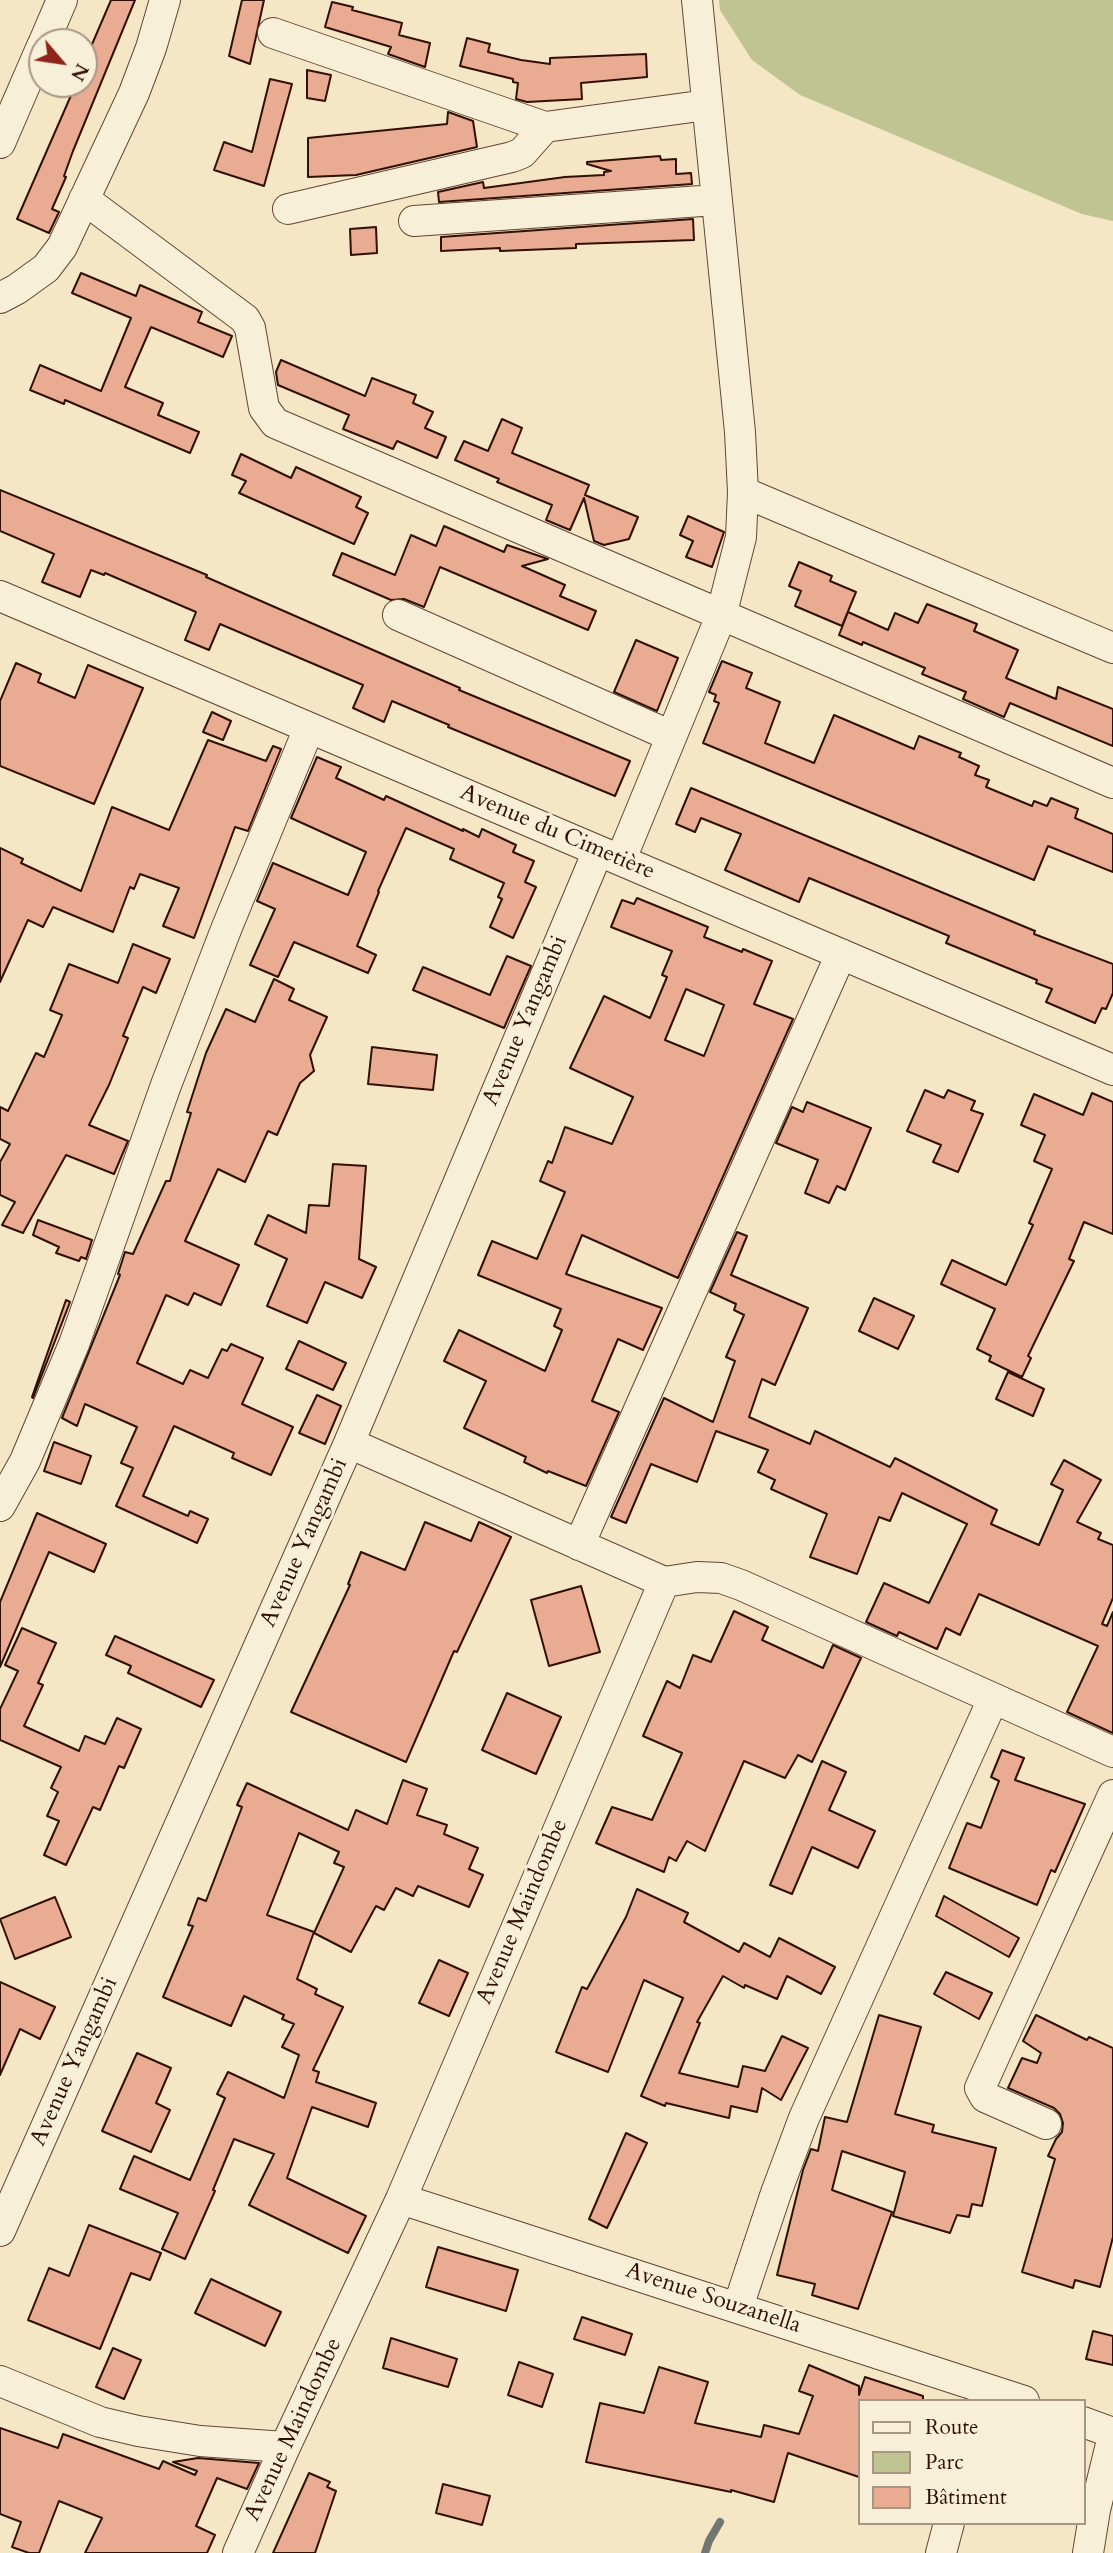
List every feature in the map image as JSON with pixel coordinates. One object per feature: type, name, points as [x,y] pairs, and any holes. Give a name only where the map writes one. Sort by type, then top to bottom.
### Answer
[{"type":"street","points":[[50,28],[62,0]]},
{"type":"street","points":[[0,298],[46,268],[62,247],[134,93],[165,0]]},
{"type":"street","name":"Avenue Yangambi","points":[[0,2231],[610,855],[671,736],[721,616],[741,537],[743,492],[740,432],[697,0]]},
{"type":"street","points":[[273,33],[545,127],[707,105]]},
{"type":"street","points":[[0,143],[28,79]]},
{"type":"street","points":[[288,209],[512,157],[528,148],[545,127]]},
{"type":"street","points":[[84,199],[245,319],[252,338],[264,408],[275,423],[1113,783]]},
{"type":"street","points":[[414,221],[716,200]]},
{"type":"street","points":[[743,492],[1113,648]]},
{"type":"street","name":"Avenue du Cimetière","points":[[0,596],[1113,1070]]},
{"type":"street","points":[[398,615],[671,736]]},
{"type":"street","points":[[0,1506],[25,1461],[75,1344],[111,1234],[166,1085],[227,927],[309,728]]},
{"type":"street","points":[[579,1545],[841,954]]},
{"type":"street","points":[[349,1444],[664,1582],[697,1577],[721,1578],[741,1585],[1113,1752]]},
{"type":"street","name":"Avenue Maindombe","points":[[238,2553],[401,2199],[664,1582]]},
{"type":"street","points":[[738,2307],[804,2118],[993,1699]]},
{"type":"street","points":[[1046,2124],[985,2097],[980,2088],[1113,1795]]},
{"type":"street","name":"Avenue Souzanella","points":[[401,2199],[738,2307],[987,2395],[1012,2399]]},
{"type":"street","points":[[0,2381],[76,2413],[138,2431],[200,2441],[285,2447]]},
{"type":"street","points":[[1085,2423],[1113,2434],[1088,2553]]},
{"type":"street","points":[[941,2553],[948,2525]]},
{"type":"green space","points":[[719,0],[1113,0],[1113,221],[1082,214],[800,95],[752,60],[720,10]]},
{"type":"building","points":[[111,0],[135,0],[98,90],[98,30]]},
{"type":"building","points":[[242,0],[264,0],[250,64],[229,56]]},
{"type":"building","points":[[332,2],[402,23],[399,35],[430,43],[425,67],[388,54],[391,47],[325,27]]},
{"type":"building","points":[[467,38],[490,44],[488,52],[550,64],[550,58],[646,54],[647,77],[581,83],[582,99],[527,102],[516,99],[518,83],[513,82],[513,79],[460,66]]},
{"type":"building","points":[[307,70],[331,75],[325,101],[307,98]]},
{"type":"building","points":[[270,79],[292,84],[264,186],[214,170],[224,142],[252,152]]},
{"type":"building","points":[[70,98],[95,98],[52,209],[59,212],[49,233],[17,219]]},
{"type":"building","points":[[448,112],[473,121],[477,147],[356,175],[308,177],[308,138],[447,124]]},
{"type":"building","points":[[660,156],[661,160],[676,159],[676,174],[691,173],[692,184],[439,202],[438,192],[483,182],[484,188],[565,177],[604,175],[604,172],[611,171],[587,162]]},
{"type":"building","points":[[693,219],[694,240],[576,244],[576,248],[441,251],[441,237]]},
{"type":"building","points":[[376,227],[377,253],[351,255],[350,229]]},
{"type":"building","points":[[81,273],[136,296],[140,285],[202,312],[198,322],[232,336],[223,357],[151,327],[125,387],[163,403],[158,415],[199,432],[190,453],[65,400],[64,404],[30,390],[40,365],[101,391],[131,318],[72,293]]},
{"type":"building","points":[[281,360],[365,396],[372,378],[416,395],[413,403],[433,412],[425,428],[446,437],[437,458],[397,441],[393,449],[343,429],[349,415],[278,385],[276,372]]},
{"type":"building","points":[[502,419],[522,428],[512,453],[589,485],[585,495],[638,517],[629,539],[604,545],[594,541],[584,498],[570,530],[546,520],[552,505],[497,482],[499,479],[455,460],[464,441],[488,451]]},
{"type":"building","points":[[241,454],[291,478],[296,467],[361,497],[356,507],[368,513],[354,544],[239,493],[246,481],[232,475]]},
{"type":"building","points":[[0,490],[207,575],[206,577],[460,688],[459,690],[630,761],[615,796],[392,701],[384,722],[353,708],[363,685],[220,624],[209,650],[185,640],[196,612],[105,573],[104,575],[91,570],[80,597],[42,582],[54,554],[0,531]]},
{"type":"building","points":[[688,516],[724,532],[712,567],[686,557],[693,541],[680,535]]},
{"type":"building","points":[[444,526],[504,552],[507,545],[548,559],[522,566],[565,585],[560,596],[596,611],[588,630],[440,567],[424,607],[404,599],[391,600],[333,575],[342,553],[395,575],[411,535],[436,546]]},
{"type":"building","points":[[799,562],[832,576],[830,581],[856,592],[842,626],[795,606],[801,591],[789,586]]},
{"type":"building","points":[[927,604],[977,624],[974,631],[1018,650],[1006,678],[1056,699],[1058,687],[1113,709],[1113,746],[1010,703],[1004,717],[963,699],[966,692],[922,674],[925,668],[839,635],[848,612],[888,630],[895,613],[918,623]]},
{"type":"building","points":[[636,640],[678,658],[657,711],[614,692]]},
{"type":"building","points":[[722,661],[752,673],[746,688],[780,702],[765,743],[814,763],[834,715],[914,749],[919,736],[961,753],[959,757],[979,766],[975,775],[989,780],[986,787],[1032,806],[1034,801],[1047,806],[1051,798],[1078,809],[1075,818],[1113,834],[1113,872],[1048,846],[1034,880],[703,743],[719,703],[714,701],[716,695],[709,692]]},
{"type":"building","points":[[16,663],[41,674],[38,682],[75,698],[88,665],[143,688],[94,804],[0,766],[0,701]]},
{"type":"building","points":[[212,712],[231,721],[223,740],[203,732]]},
{"type":"building","points":[[208,740],[266,761],[273,746],[281,749],[248,831],[235,827],[194,938],[163,926],[179,888],[140,874],[134,889],[130,887],[113,932],[53,907],[43,927],[28,920],[0,982],[0,848],[23,859],[21,863],[81,891],[112,807],[169,830]]},
{"type":"building","points":[[317,757],[341,767],[336,778],[384,800],[386,796],[479,837],[482,829],[516,845],[513,852],[534,861],[525,882],[536,887],[513,938],[490,927],[502,899],[498,897],[504,883],[450,859],[454,849],[406,828],[357,946],[376,955],[368,973],[294,942],[278,977],[250,965],[275,909],[257,901],[273,863],[348,895],[366,852],[291,818]]},
{"type":"building","points":[[691,788],[1035,931],[1034,934],[1113,964],[1113,993],[1106,1009],[1102,1008],[1095,1023],[1046,1002],[1052,989],[1036,983],[1037,980],[946,943],[949,936],[809,878],[799,902],[725,870],[741,834],[701,818],[695,832],[676,824]]},
{"type":"building","points":[[637,898],[708,927],[704,937],[772,961],[754,1004],[793,1019],[678,1278],[582,1235],[566,1274],[662,1308],[643,1350],[618,1339],[592,1401],[619,1412],[586,1486],[548,1471],[547,1473],[524,1462],[526,1457],[464,1428],[486,1381],[444,1361],[459,1330],[545,1371],[562,1330],[554,1326],[561,1309],[478,1275],[492,1241],[537,1259],[565,1192],[540,1181],[548,1161],[552,1163],[565,1127],[612,1144],[633,1097],[570,1068],[604,996],[650,1018],[667,977],[662,975],[672,951],[611,927],[622,900],[634,904]],"holes":[[[686,989],[724,1005],[704,1056],[665,1040]]]},
{"type":"building","points":[[133,944],[170,959],[156,993],[143,987],[123,1036],[128,1038],[89,1125],[128,1141],[114,1174],[66,1155],[23,1233],[2,1225],[15,1202],[0,1195],[0,1162],[10,1144],[0,1139],[0,1107],[8,1111],[36,1053],[44,1057],[62,1015],[50,1010],[69,964],[118,983]]},
{"type":"building","points":[[507,956],[531,966],[504,1028],[413,990],[423,967],[490,995]]},
{"type":"building","points":[[274,979],[294,989],[289,1000],[327,1017],[310,1055],[314,1071],[300,1083],[277,1135],[268,1131],[245,1182],[218,1169],[185,1241],[239,1265],[221,1305],[194,1293],[188,1305],[166,1295],[137,1363],[183,1384],[190,1370],[208,1378],[222,1349],[227,1351],[231,1344],[263,1358],[242,1404],[293,1427],[271,1475],[232,1458],[234,1453],[174,1426],[143,1496],[188,1516],[190,1511],[208,1519],[197,1543],[116,1506],[133,1468],[121,1463],[137,1427],[85,1404],[77,1426],[62,1418],[120,1275],[118,1274],[125,1252],[133,1254],[166,1181],[170,1181],[191,1113],[187,1112],[206,1053],[226,1009],[255,1022]]},
{"type":"building","points":[[372,1047],[437,1055],[433,1090],[368,1084]]},
{"type":"building","points":[[925,1090],[944,1098],[948,1090],[975,1101],[971,1110],[983,1114],[958,1172],[933,1162],[941,1145],[907,1131]]},
{"type":"building","points":[[1092,1093],[1113,1102],[1113,1234],[1084,1222],[1069,1259],[1074,1261],[1028,1356],[1031,1358],[1022,1377],[989,1361],[991,1356],[977,1349],[995,1309],[941,1284],[952,1260],[1006,1285],[1033,1225],[1029,1223],[1052,1169],[1034,1161],[1045,1135],[1021,1125],[1034,1094],[1083,1115]]},
{"type":"building","points":[[807,1102],[871,1128],[845,1190],[837,1186],[829,1203],[805,1193],[818,1160],[776,1143],[792,1107],[803,1112]]},
{"type":"building","points":[[333,1164],[366,1166],[359,1259],[376,1267],[362,1298],[325,1282],[307,1323],[267,1306],[287,1259],[255,1244],[268,1215],[306,1233],[309,1205],[329,1206]]},
{"type":"building","points":[[38,1220],[92,1240],[86,1259],[81,1257],[79,1261],[56,1253],[59,1247],[33,1235]]},
{"type":"building","points":[[737,1232],[747,1236],[731,1275],[808,1308],[775,1385],[762,1379],[749,1417],[810,1444],[815,1431],[890,1467],[895,1458],[997,1510],[991,1524],[1039,1545],[1063,1490],[1051,1484],[1064,1460],[1101,1480],[1077,1522],[1101,1533],[1098,1539],[1113,1545],[1113,1598],[1102,1624],[1107,1626],[1113,1612],[1113,1733],[1067,1712],[1098,1646],[979,1594],[960,1635],[946,1628],[937,1649],[899,1632],[897,1636],[866,1622],[884,1583],[929,1603],[967,1524],[902,1493],[890,1521],[879,1517],[857,1574],[810,1557],[827,1514],[771,1489],[775,1480],[758,1472],[768,1450],[716,1431],[697,1482],[651,1464],[626,1523],[611,1517],[664,1398],[713,1422],[735,1361],[726,1357],[744,1315],[734,1310],[736,1304],[710,1292]]},
{"type":"building","points":[[874,1298],[914,1316],[898,1349],[859,1331]]},
{"type":"building","points":[[66,1300],[70,1302],[33,1398],[32,1397]]},
{"type":"building","points":[[299,1341],[346,1363],[333,1390],[286,1369]]},
{"type":"building","points":[[1008,1372],[1044,1389],[1033,1416],[996,1399]]},
{"type":"building","points":[[317,1395],[341,1406],[325,1444],[299,1433]]},
{"type":"building","points":[[54,1442],[91,1456],[81,1484],[44,1471]]},
{"type":"building","points":[[37,1513],[106,1544],[94,1572],[49,1552],[0,1667],[0,1602]]},
{"type":"building","points":[[425,1522],[471,1541],[479,1522],[511,1537],[457,1652],[454,1651],[406,1762],[291,1712],[350,1585],[348,1584],[361,1552],[405,1570]]},
{"type":"building","points":[[581,1586],[600,1652],[549,1666],[531,1600]]},
{"type":"building","points":[[734,1611],[768,1627],[762,1640],[823,1668],[833,1645],[861,1658],[812,1762],[798,1755],[785,1778],[744,1761],[705,1851],[687,1841],[676,1861],[669,1857],[664,1872],[596,1843],[612,1807],[652,1820],[682,1753],[643,1736],[667,1681],[680,1688],[693,1655],[711,1662]]},
{"type":"building","points":[[22,1628],[56,1643],[38,1683],[43,1685],[24,1726],[79,1751],[85,1736],[105,1744],[117,1718],[141,1729],[124,1768],[119,1766],[100,1810],[93,1807],[66,1865],[44,1855],[59,1821],[47,1816],[58,1792],[51,1788],[61,1767],[0,1740],[0,1709],[18,1671],[5,1665]]},
{"type":"building","points":[[115,1636],[214,1680],[201,1707],[128,1673],[131,1666],[106,1655]]},
{"type":"building","points":[[507,1693],[561,1717],[536,1774],[482,1750]]},
{"type":"building","points":[[1002,1750],[1024,1758],[1015,1780],[1085,1804],[1055,1872],[1051,1870],[1037,1905],[949,1868],[967,1823],[981,1828],[999,1781],[991,1777]]},
{"type":"building","points":[[822,1761],[846,1772],[829,1810],[875,1831],[858,1868],[812,1847],[792,1894],[770,1885]]},
{"type":"building","points":[[403,1780],[427,1789],[417,1815],[447,1825],[444,1834],[478,1848],[469,1869],[483,1875],[469,1907],[418,1886],[413,1896],[396,1888],[384,1910],[376,1906],[351,1952],[314,1933],[344,1867],[334,1863],[339,1852],[299,1833],[267,1915],[314,1932],[297,1979],[317,1989],[315,1994],[343,2007],[313,2070],[319,2072],[316,2082],[376,2103],[368,2127],[312,2107],[287,2178],[366,2216],[348,2253],[249,2205],[274,2154],[234,2139],[185,2259],[162,2249],[178,2213],[120,2189],[134,2156],[190,2180],[225,2098],[217,2094],[228,2072],[284,2098],[299,2055],[282,2047],[294,2024],[282,2019],[284,2015],[244,1996],[231,2026],[163,1997],[193,1926],[188,1925],[198,1898],[206,1901],[242,1807],[237,1805],[247,1783],[348,1830],[356,1810],[387,1824]]},
{"type":"building","points":[[637,1889],[688,1913],[684,1922],[739,1952],[744,1943],[770,1957],[779,1938],[835,1967],[821,1994],[787,1976],[777,1999],[745,1985],[744,1988],[723,1976],[697,2022],[700,2023],[679,2073],[738,2087],[743,2066],[765,2071],[782,2036],[808,2048],[781,2100],[762,2088],[757,2112],[731,2106],[729,2118],[666,2103],[665,2106],[641,2096],[683,1998],[644,1980],[608,2072],[556,2052],[582,1987],[587,1989],[626,1917]]},
{"type":"building","points":[[944,1896],[1019,1938],[1009,1957],[936,1916]]},
{"type":"building","points":[[55,1897],[71,1937],[15,1959],[0,1919]]},
{"type":"building","points":[[439,1960],[468,1973],[449,2016],[419,2003]]},
{"type":"building","points":[[946,1972],[992,1993],[979,2019],[934,1994]]},
{"type":"building","points":[[0,1982],[55,2007],[40,2039],[20,2029],[0,2075]]},
{"type":"building","points":[[879,2015],[921,2027],[895,2114],[934,2125],[932,2132],[996,2148],[982,2206],[972,2204],[969,2217],[957,2215],[950,2233],[893,2216],[905,2172],[842,2151],[832,2190],[892,2212],[858,2309],[812,2295],[815,2284],[777,2275],[803,2170],[811,2149],[818,2151],[825,2117],[847,2122]]},
{"type":"building","points":[[1036,2015],[1087,2040],[1089,2037],[1113,2048],[1113,2237],[1100,2287],[1075,2280],[1073,2288],[1022,2272],[1055,2159],[1048,2156],[1062,2132],[1063,2123],[1054,2108],[1008,2088],[1022,2058],[1037,2063],[1041,2053],[1023,2041]]},
{"type":"building","points":[[137,2053],[171,2068],[156,2103],[170,2110],[151,2152],[102,2131]]},
{"type":"building","points":[[626,2133],[647,2143],[607,2228],[589,2219]]},
{"type":"building","points":[[89,2225],[161,2253],[150,2280],[131,2273],[100,2349],[28,2320],[49,2268],[69,2276]]},
{"type":"building","points":[[438,2247],[518,2270],[506,2311],[426,2287]]},
{"type":"building","points":[[211,2279],[281,2312],[265,2346],[195,2313]]},
{"type":"building","points":[[582,2317],[632,2334],[625,2355],[574,2339]]},
{"type":"building","points":[[1093,2331],[1113,2336],[1113,2365],[1086,2359]]},
{"type":"building","points":[[391,2338],[457,2359],[448,2387],[383,2368]]},
{"type":"building","points":[[113,2348],[141,2360],[124,2399],[96,2387]]},
{"type":"building","points":[[519,2362],[553,2374],[542,2407],[508,2395]]},
{"type":"building","points":[[809,2365],[859,2386],[859,2395],[865,2377],[923,2396],[923,2399],[858,2399],[858,2477],[788,2453],[774,2502],[731,2490],[586,2462],[600,2403],[644,2413],[659,2367],[708,2382],[695,2423],[761,2437],[764,2425],[799,2434],[813,2396],[799,2391]]},
{"type":"building","points":[[0,2428],[58,2448],[63,2434],[159,2469],[163,2461],[195,2475],[197,2471],[173,2462],[198,2458],[259,2463],[247,2489],[217,2478],[196,2526],[215,2535],[207,2553],[85,2553],[102,2518],[59,2501],[39,2553],[29,2553],[12,2547],[21,2522],[0,2514]]},
{"type":"building","points":[[309,2473],[330,2482],[327,2487],[336,2491],[315,2553],[273,2553]]},
{"type":"building","points":[[443,2484],[490,2496],[482,2525],[436,2513]]},
{"type":"waterway","points":[[705,2553],[720,2522]]}]
